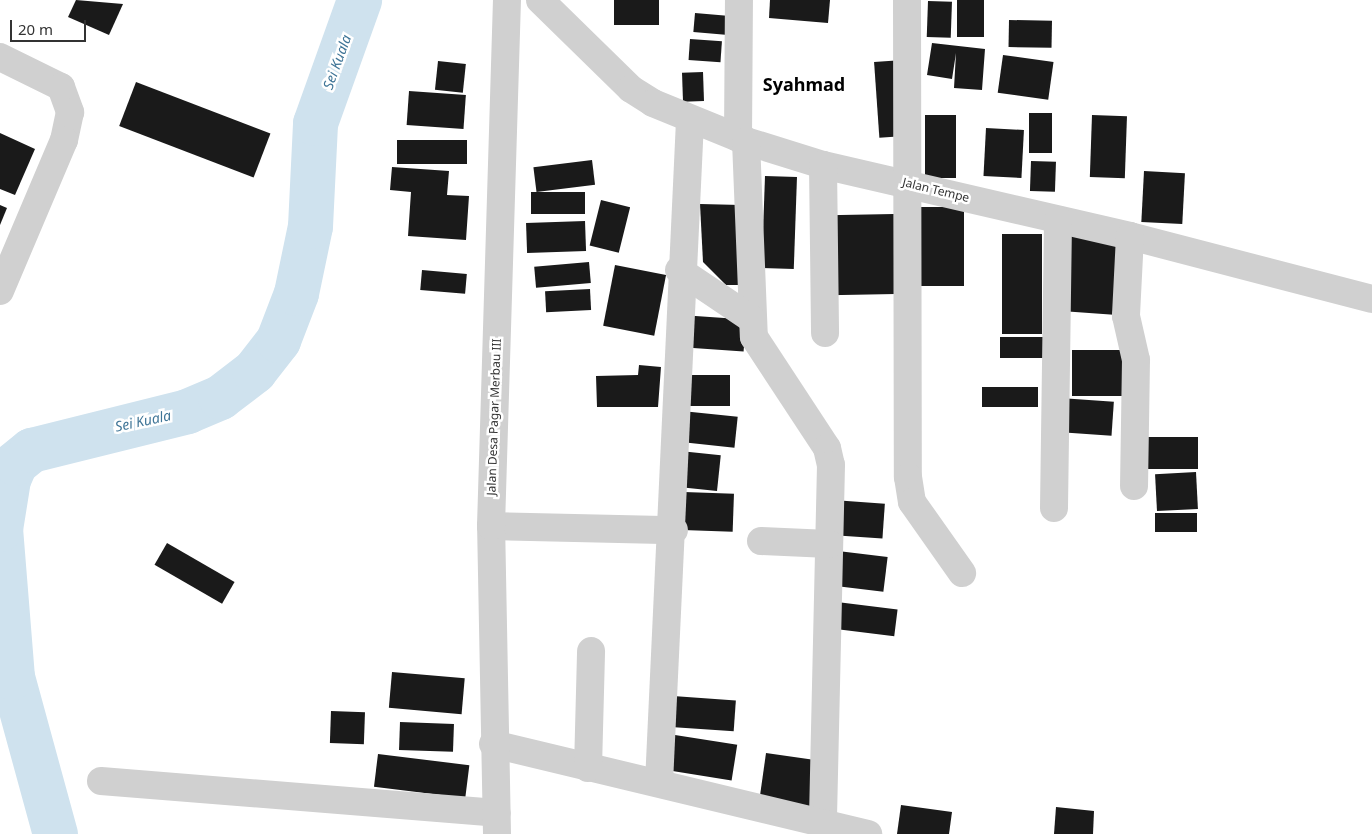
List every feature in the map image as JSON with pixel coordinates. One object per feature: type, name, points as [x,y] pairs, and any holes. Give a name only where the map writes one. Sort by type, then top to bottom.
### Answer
[{"type":"street","name":"Jalan Desa Pagar Merbau III","points":[[497,823],[493,744],[491,526],[507,0]]},
{"type":"street","name":"Jalan Tempe","points":[[540,0],[631,89],[690,120],[742,140],[823,165],[909,183],[1130,236],[1372,299]]},
{"type":"street","points":[[739,0],[742,140],[752,318],[758,346],[828,448],[829,544],[823,822]]},
{"type":"street","points":[[908,0],[908,477],[912,502],[962,573]]},
{"type":"street","points":[[0,57],[61,87],[70,112],[64,140],[0,291]]},
{"type":"street","points":[[659,783],[674,530],[680,262],[688,227],[690,120]]},
{"type":"street","points":[[823,165],[825,333]]},
{"type":"street","points":[[1054,508],[1058,220]]},
{"type":"street","points":[[1130,236],[1126,316],[1136,360],[1134,486]]},
{"type":"street","points":[[680,262],[752,318]]},
{"type":"street","points":[[491,526],[674,530]]},
{"type":"street","points":[[761,541],[829,544]]},
{"type":"street","points":[[588,768],[591,651]]},
{"type":"street","points":[[493,744],[868,834]]},
{"type":"street","points":[[101,781],[497,823]]},
{"type":"building","points":[[76,0],[123,4],[109,35],[68,17]]},
{"type":"building","points":[[614,0],[659,0],[659,25],[614,25]]},
{"type":"building","points":[[770,0],[830,0],[828,23],[769,18]]},
{"type":"building","points":[[957,0],[984,0],[984,37],[957,37]]},
{"type":"building","points":[[928,1],[952,2],[951,38],[927,37]]},
{"type":"building","points":[[695,13],[730,16],[728,35],[693,32]]},
{"type":"building","points":[[1009,20],[1052,21],[1052,48],[1009,47]]},
{"type":"building","points":[[690,39],[722,41],[720,62],[689,60]]},
{"type":"building","points":[[932,43],[985,49],[982,90],[954,88],[956,53],[952,79],[927,75]]},
{"type":"building","points":[[1003,55],[1054,62],[1048,100],[998,93]]},
{"type":"building","points":[[903,60],[908,136],[879,138],[874,62]]},
{"type":"building","points":[[438,61],[466,64],[463,93],[435,90]]},
{"type":"building","points":[[703,72],[704,101],[683,102],[682,73]]},
{"type":"building","points":[[136,82],[270,134],[254,177],[119,126]]},
{"type":"building","points":[[409,91],[466,95],[463,129],[407,125]]},
{"type":"building","points":[[1029,113],[1052,113],[1052,153],[1029,153]]},
{"type":"building","points":[[925,115],[956,115],[956,178],[925,178]]},
{"type":"building","points":[[1092,115],[1127,116],[1125,178],[1090,177]]},
{"type":"building","points":[[986,128],[1024,130],[1021,178],[983,176]]},
{"type":"building","points":[[0,133],[35,149],[15,195],[0,189]]},
{"type":"building","points":[[397,140],[467,140],[467,164],[397,164]]},
{"type":"building","points":[[592,160],[595,185],[536,192],[533,167]]},
{"type":"building","points":[[1031,161],[1056,162],[1055,192],[1030,191]]},
{"type":"building","points":[[392,167],[449,171],[447,195],[469,196],[466,240],[408,236],[411,192],[390,190]]},
{"type":"building","points":[[1144,171],[1185,173],[1182,224],[1141,222]]},
{"type":"building","points":[[765,176],[797,177],[794,269],[762,268]]},
{"type":"building","points":[[531,192],[585,192],[585,214],[531,214]]},
{"type":"building","points":[[601,200],[630,207],[619,253],[590,246]]},
{"type":"building","points":[[700,204],[741,205],[741,285],[726,285],[703,262]]},
{"type":"building","points":[[0,205],[7,208],[0,225]]},
{"type":"building","points":[[914,207],[964,207],[964,286],[914,286]]},
{"type":"building","points":[[894,214],[895,294],[828,295],[827,215]]},
{"type":"building","points":[[585,221],[586,251],[527,253],[526,223]]},
{"type":"building","points":[[1002,234],[1042,234],[1042,334],[1002,334]]},
{"type":"building","points":[[1063,235],[1126,239],[1121,315],[1058,311]]},
{"type":"building","points":[[589,262],[591,283],[536,288],[534,267]]},
{"type":"building","points":[[615,265],[666,275],[654,336],[603,326]]},
{"type":"building","points":[[422,270],[467,274],[465,294],[420,290]]},
{"type":"building","points":[[590,289],[591,310],[546,312],[545,291]]},
{"type":"building","points":[[681,315],[746,320],[744,351],[679,347]]},
{"type":"building","points":[[1000,337],[1047,337],[1047,358],[1000,358]]},
{"type":"building","points":[[1072,350],[1126,350],[1126,396],[1072,396]]},
{"type":"building","points":[[639,365],[661,367],[658,407],[597,407],[596,376],[638,375]]},
{"type":"building","points":[[683,375],[730,375],[730,406],[683,406]]},
{"type":"building","points":[[982,387],[1038,387],[1038,407],[982,407]]},
{"type":"building","points":[[1060,398],[1114,402],[1111,436],[1058,432]]},
{"type":"building","points":[[682,411],[738,417],[734,448],[679,442]]},
{"type":"building","points":[[1142,437],[1198,437],[1198,469],[1142,469]]},
{"type":"building","points":[[680,451],[721,455],[717,491],[676,487]]},
{"type":"building","points":[[1196,472],[1198,509],[1157,511],[1155,474]]},
{"type":"building","points":[[684,492],[734,494],[733,532],[683,530]]},
{"type":"building","points":[[833,500],[885,504],[882,539],[831,535]]},
{"type":"building","points":[[1155,513],[1197,513],[1197,532],[1155,532]]},
{"type":"building","points":[[167,543],[235,582],[222,604],[154,565]]},
{"type":"building","points":[[838,551],[888,557],[883,592],[834,586]]},
{"type":"building","points":[[837,602],[898,609],[894,636],[834,629]]},
{"type":"building","points":[[392,672],[465,678],[462,714],[389,708]]},
{"type":"building","points":[[673,696],[736,700],[734,731],[671,727]]},
{"type":"building","points":[[331,711],[365,712],[364,744],[330,743]]},
{"type":"building","points":[[400,722],[454,724],[453,752],[399,750]]},
{"type":"building","points":[[675,735],[737,745],[732,780],[669,771]]},
{"type":"building","points":[[766,753],[818,760],[811,811],[759,804]]},
{"type":"building","points":[[378,754],[469,765],[465,798],[374,787]]},
{"type":"building","points":[[901,805],[952,812],[949,834],[897,834]]},
{"type":"building","points":[[1056,807],[1094,811],[1093,834],[1054,834]]},
{"type":"waterway","name":"Sei Kuala","points":[[55,834],[12,677],[0,529],[8,479],[15,463],[31,450],[187,411],[220,397],[254,371],[278,340],[296,293],[310,226],[315,123],[359,0]]},
{"type":"district","name":"Syahmad","points":[[804,84]]}]
